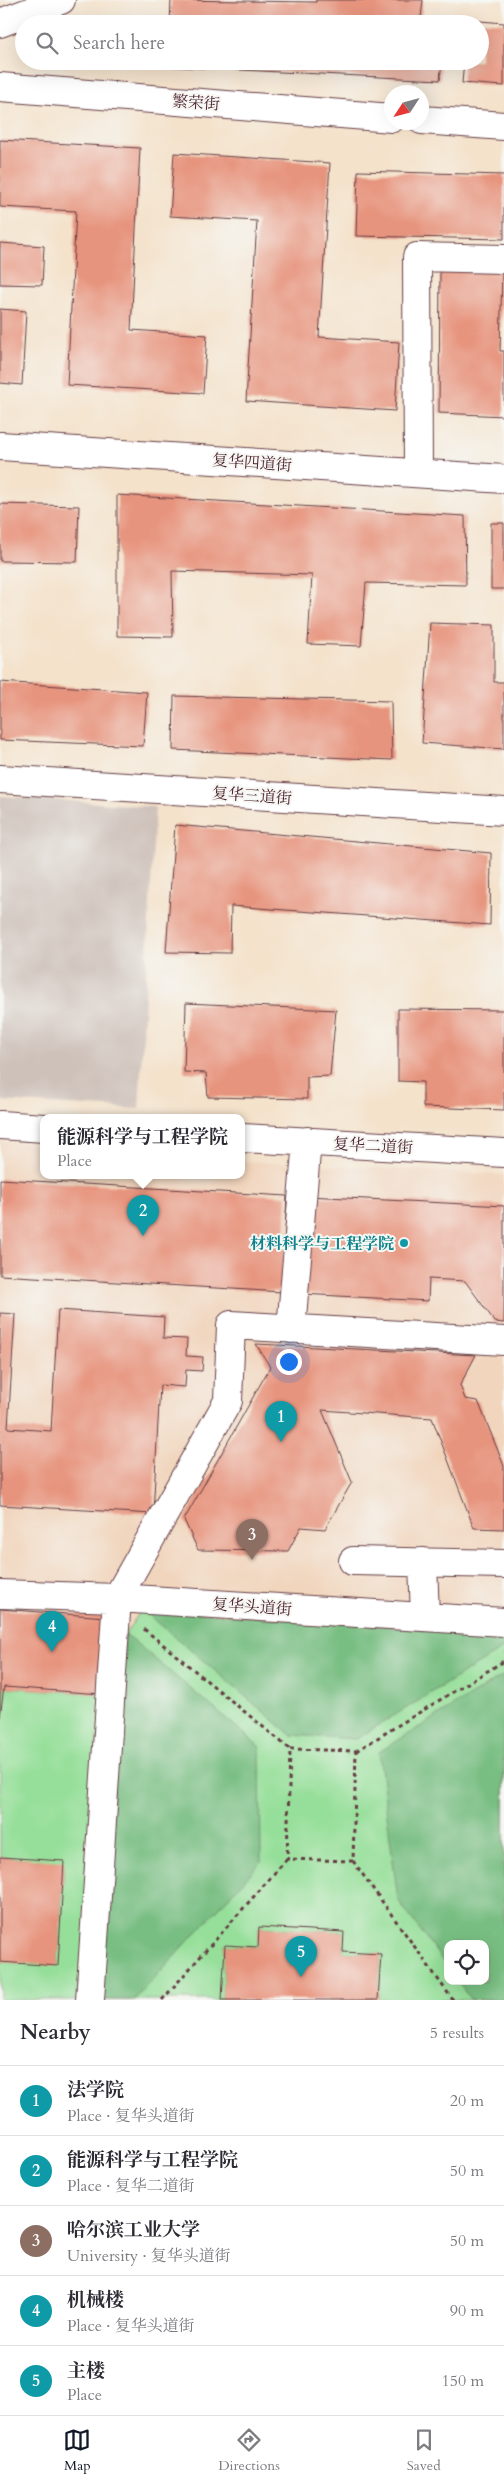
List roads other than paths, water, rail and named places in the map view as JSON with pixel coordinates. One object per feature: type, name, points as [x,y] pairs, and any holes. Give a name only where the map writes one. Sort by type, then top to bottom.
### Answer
[{"type":"street","points":[[21,15],[61,0]]},
{"type":"street","points":[[0,23],[15,17]]},
{"type":"street","name":"繁荣街","points":[[0,87],[384,117]]},
{"type":"street","points":[[429,121],[504,126]]},
{"type":"street","points":[[418,473],[417,257],[504,259]]},
{"type":"street","name":"复华四道街","points":[[0,446],[504,479]]},
{"type":"street","name":"复华三道街","points":[[0,779],[504,812]]},
{"type":"street","points":[[0,1125],[40,1128]]},
{"type":"street","name":"复华二道街","points":[[245,1138],[504,1153]]},
{"type":"street","points":[[290,1328],[307,1142]]},
{"type":"street","points":[[90,2000],[117,1598],[228,1401],[231,1325],[504,1343]]},
{"type":"street","points":[[353,1561],[504,1564]]},
{"type":"street","points":[[423,1562],[425,1617]]},
{"type":"street","name":"复华头道街","points":[[0,1594],[117,1598],[504,1622]]},
{"type":"place","name":"能源科学与工程学院","points":[[143,1236]]},
{"type":"place","name":"材料科学与工程学院","points":[[404,1243]]},
{"type":"place","name":"法学院","points":[[281,1442]]},
{"type":"place","name":"哈尔滨工业大学","points":[[252,1560]]},
{"type":"place","name":"机械楼","points":[[52,1652]]},
{"type":"place","name":"主楼","points":[[301,1977]]}]
